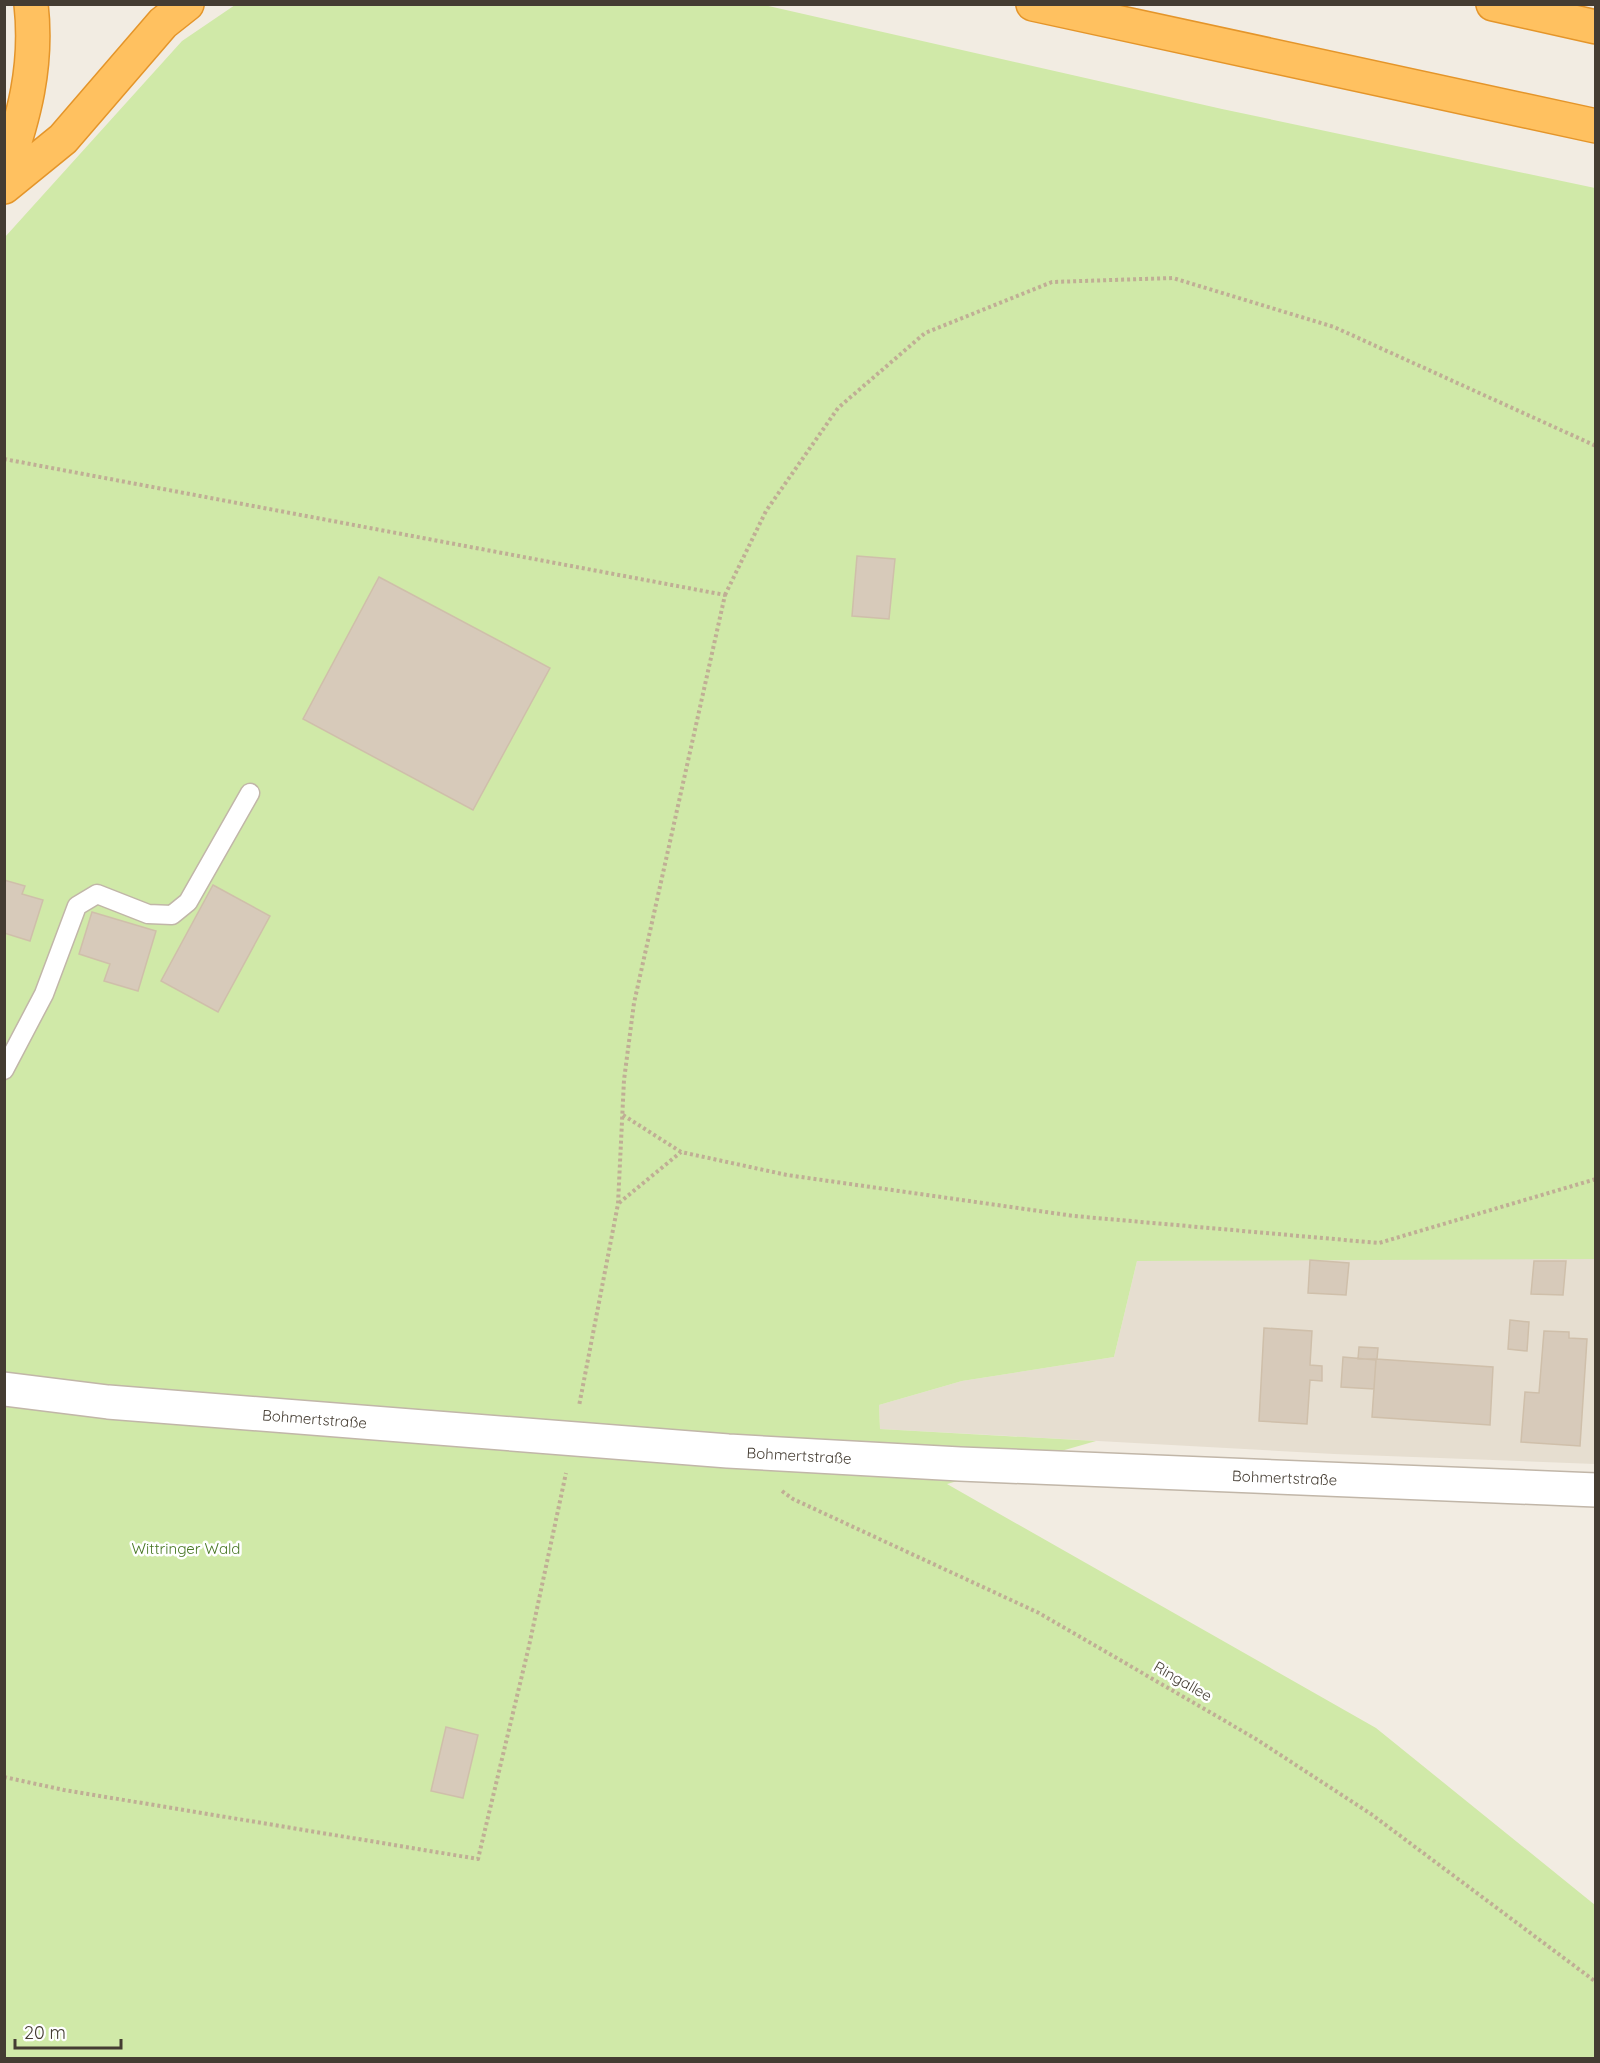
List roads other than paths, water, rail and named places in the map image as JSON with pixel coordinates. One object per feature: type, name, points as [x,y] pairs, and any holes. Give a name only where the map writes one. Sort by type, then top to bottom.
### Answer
[{"type":"highway","points":[[4,175],[25,112],[35,39],[31,4]]},
{"type":"highway","points":[[4,187],[63,139],[163,23],[187,4]]},
{"type":"highway","points":[[1033,4],[1596,126]]},
{"type":"highway","points":[[1494,4],[1596,27]]},
{"type":"street","name":"Bohmertstraße","points":[[4,1389],[108,1402],[573,1440],[972,1464],[1596,1490]]},
{"type":"lane","points":[[4,1070],[44,994],[77,906],[97,894],[148,914],[172,915],[188,902],[250,793]]},
{"type":"park label","name":"Wittringer Wald","points":[[186,1548]]}]
